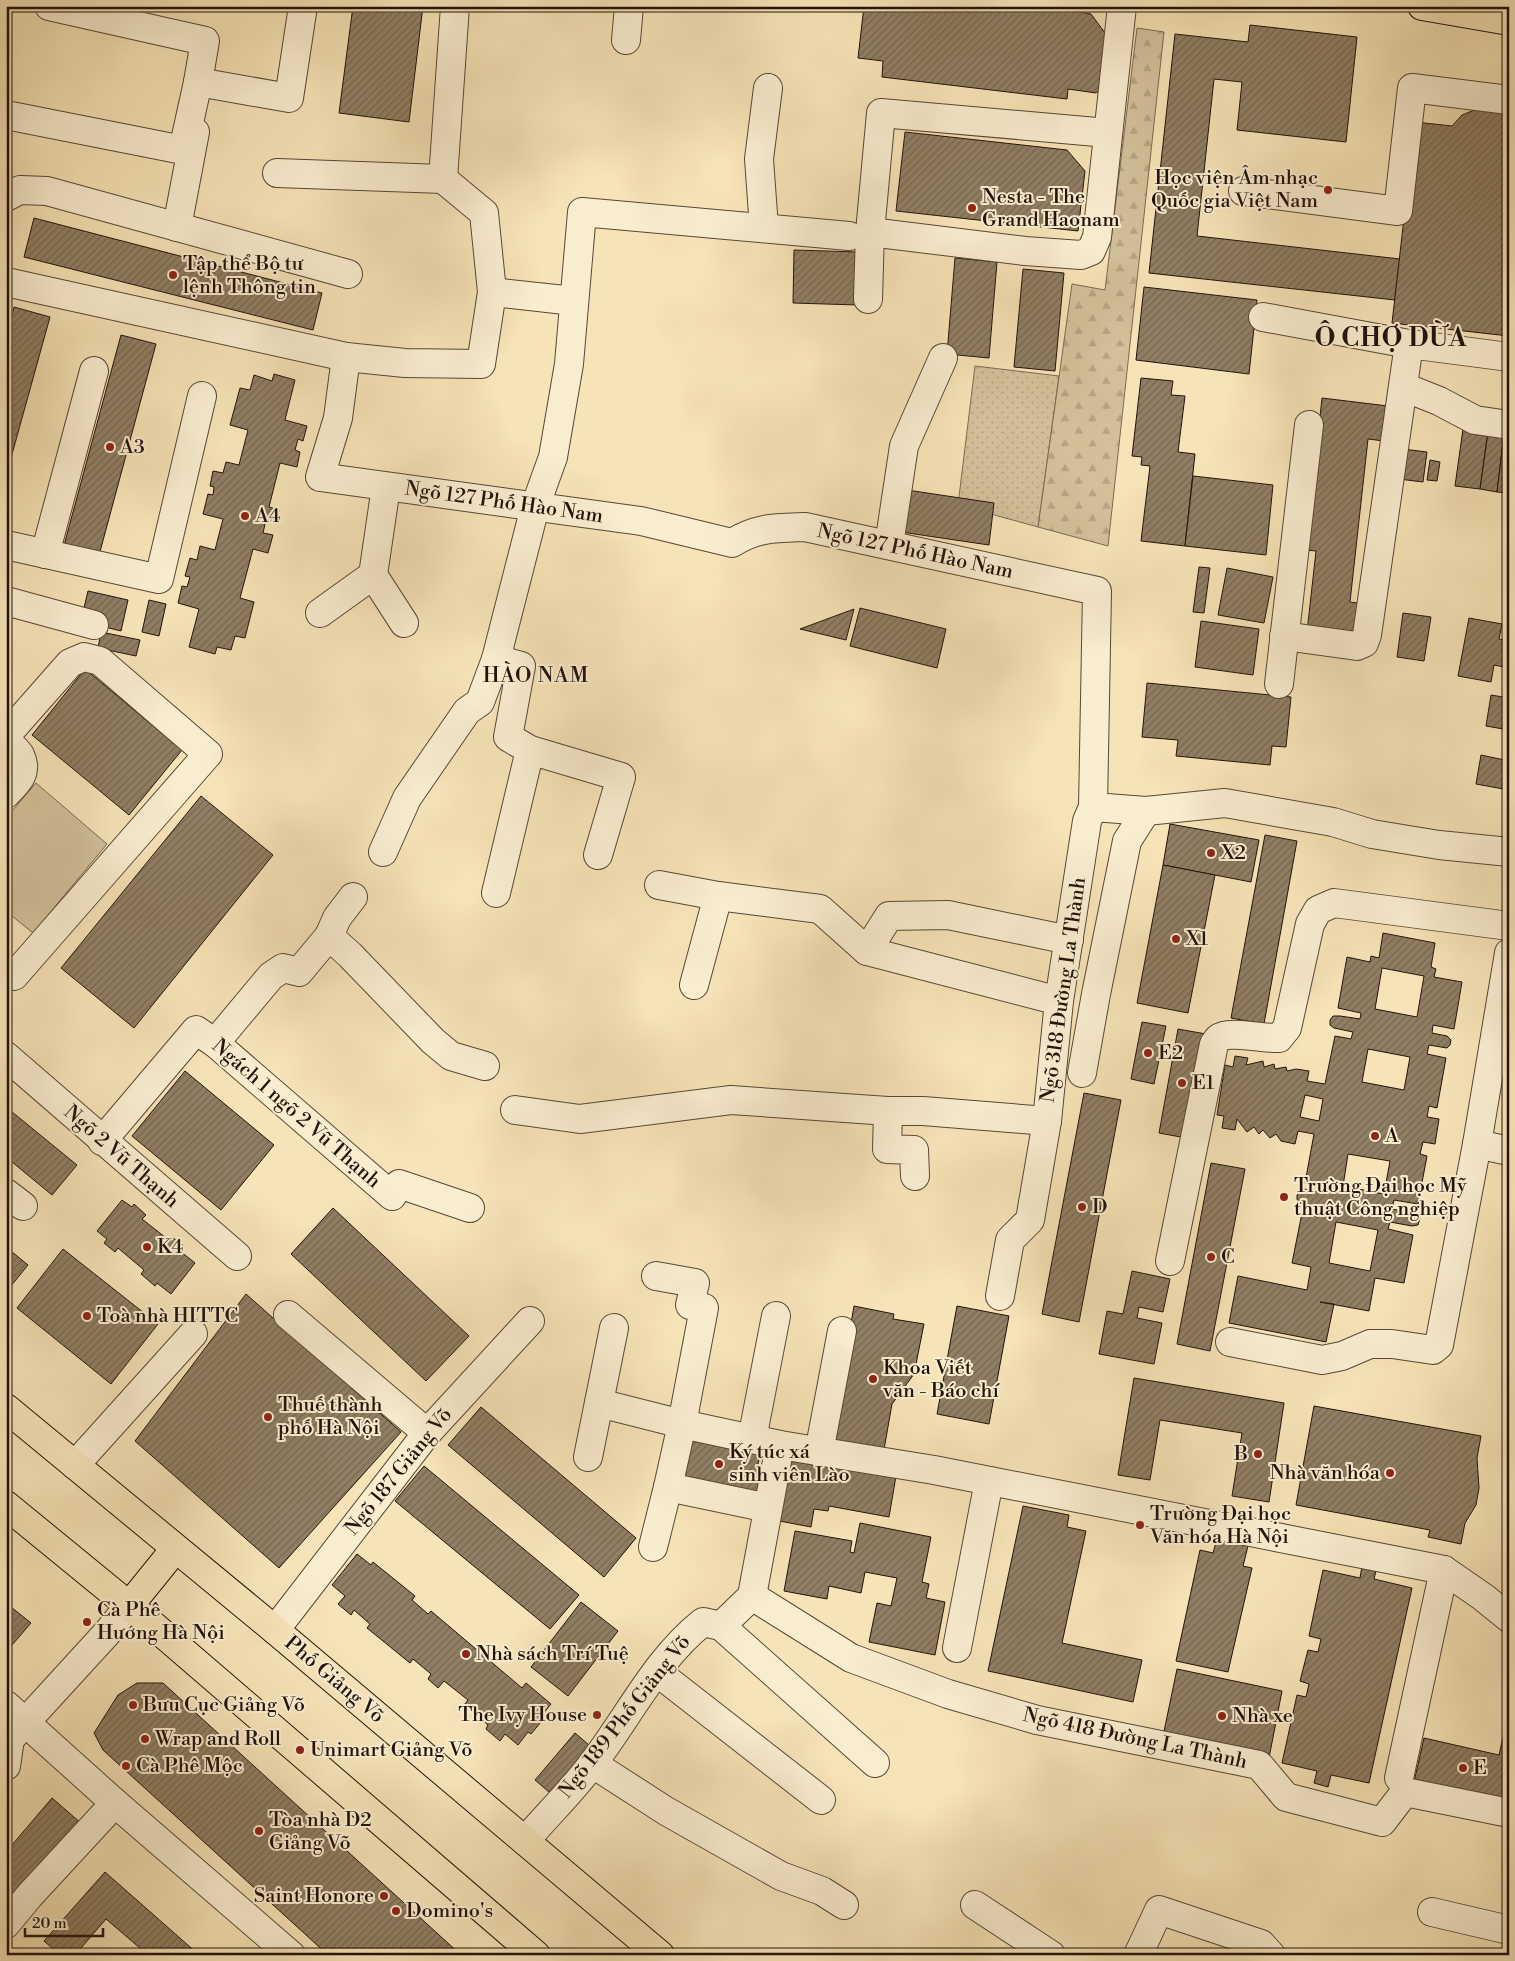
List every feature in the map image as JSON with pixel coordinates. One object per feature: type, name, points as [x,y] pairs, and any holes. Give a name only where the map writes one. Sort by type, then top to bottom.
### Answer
[{"type":"main road","points":[[1422,6],[1509,21]]},
{"type":"main road","name":"Phố Giảng Võ","points":[[6,1408],[275,1630],[660,1955]]},
{"type":"main road","points":[[6,1504],[129,1606],[536,1955]]},
{"type":"main road","points":[[129,1606],[175,1549]]},
{"type":"street","points":[[49,6],[205,41],[202,83],[177,226]]},
{"type":"street","points":[[202,83],[288,98],[303,6]]},
{"type":"street","points":[[443,179],[456,6]]},
{"type":"street","points":[[626,40],[629,6]]},
{"type":"street","points":[[383,852],[407,798],[467,711],[480,702],[496,659],[535,507],[553,457],[569,364],[582,212],[764,228],[860,234],[1081,255],[1091,251],[1097,237],[1122,6]]},
{"type":"street","points":[[6,115],[183,150],[202,83]]},
{"type":"street","points":[[764,228],[758,159],[768,88]]},
{"type":"street","points":[[1242,191],[1398,211],[1412,88],[1509,100]]},
{"type":"street","points":[[868,299],[860,234],[881,113],[1108,132]]},
{"type":"street","points":[[6,282],[346,357],[405,363],[481,364],[492,292],[484,213],[443,179],[277,173]]},
{"type":"street","points":[[6,197],[20,190],[47,191],[348,274]]},
{"type":"street","points":[[492,292],[574,301]]},
{"type":"street","points":[[1263,317],[1409,344],[1509,357]]},
{"type":"street","points":[[1284,636],[1357,646],[1364,643],[1367,635],[1395,453],[1409,344]]},
{"type":"street","name":"Ngõ 127 Phố Hào Nam","points":[[346,357],[338,418],[320,477],[641,521],[732,543],[765,528],[805,527],[1097,591],[1094,807]]},
{"type":"street","points":[[889,545],[904,446],[943,358]]},
{"type":"street","points":[[46,554],[94,371]]},
{"type":"street","points":[[1404,387],[1439,401],[1475,420],[1509,425]]},
{"type":"street","points":[[6,545],[159,579],[202,396]]},
{"type":"street","points":[[1279,684],[1309,424]]},
{"type":"street","points":[[386,487],[373,576],[404,623]]},
{"type":"street","points":[[320,613],[373,576]]},
{"type":"street","points":[[6,601],[94,625]]},
{"type":"street","points":[[6,794],[21,779],[23,767],[20,754],[7,740],[10,731],[70,663],[84,658],[100,661],[208,754],[14,976],[6,969]]},
{"type":"street","points":[[496,659],[521,666],[508,737],[530,750],[621,777],[598,854]]},
{"type":"street","points":[[496,893],[530,750]]},
{"type":"street","points":[[1094,807],[1146,811],[1225,803],[1333,822],[1372,834],[1440,845],[1509,852]]},
{"type":"street","name":"Ngõ 318 Đường La Thành","points":[[515,1110],[580,1119],[731,1100],[888,1112],[923,1111],[1047,1121],[1059,1001],[1087,821],[1094,807]]},
{"type":"street","points":[[1082,1073],[1127,841],[1146,811]]},
{"type":"street","points":[[659,885],[718,896],[820,909],[867,951],[1059,1001]]},
{"type":"street","points":[[694,986],[718,896]]},
{"type":"street","points":[[215,1043],[271,976],[283,968],[299,972],[329,936],[337,918],[354,897]]},
{"type":"street","points":[[1170,1261],[1214,1044],[1220,1036],[1230,1034],[1268,1039],[1279,1038],[1287,1028],[1310,924],[1318,910],[1334,903],[1509,926]]},
{"type":"street","points":[[867,951],[889,916],[948,915],[1069,940]]},
{"type":"street","points":[[329,936],[350,955],[433,1041],[451,1056],[485,1066]]},
{"type":"street","points":[[1230,1342],[1322,1360],[1342,1356],[1370,1344],[1392,1344],[1434,1350],[1439,1345],[1477,1144],[1509,953]]},
{"type":"street","name":"Ngách 1 ngõ 2 Vũ Thạnh","points":[[102,1141],[196,1030],[215,1043],[392,1196],[399,1184],[470,1208]]},
{"type":"street","name":"Ngõ 2 Vũ Thạnh","points":[[6,1056],[237,1256]]},
{"type":"street","points":[[888,1112],[887,1149],[914,1150],[915,1176]]},
{"type":"street","points":[[1000,1296],[1010,1240],[1030,1220],[1047,1121]]},
{"type":"street","points":[[1477,1144],[1509,1150]]},
{"type":"street","points":[[653,1547],[682,1424],[704,1308],[690,1305],[695,1283],[656,1276]]},
{"type":"street","points":[[288,1315],[427,1433]]},
{"type":"street","points":[[752,1439],[776,1316]]},
{"type":"street","name":"Ngõ 187 Giảng Võ","points":[[275,1630],[427,1433],[530,1321]]},
{"type":"street","points":[[588,1457],[614,1328]]},
{"type":"street","points":[[826,1453],[842,1332]]},
{"type":"street","points":[[75,1465],[194,1334]]},
{"type":"street","points":[[600,1403],[682,1424],[780,1445],[934,1470],[1444,1570],[1483,1596],[1509,1618]]},
{"type":"street","points":[[780,1445],[752,1596],[721,1626],[875,1763]]},
{"type":"street","points":[[957,1648],[989,1481]]},
{"type":"street","points":[[668,1488],[768,1508]]},
{"type":"street","points":[[1399,1778],[1444,1570]]},
{"type":"street","name":"Ngõ 418 Đường La Thành","points":[[752,1596],[851,1658],[948,1694],[1037,1720],[1259,1765],[1286,1797],[1382,1822],[1405,1792],[1509,1813]]},
{"type":"street","points":[[6,1766],[12,1727],[108,1632],[129,1606]]},
{"type":"street","name":"Ngõ 189 Phố Giảng Võ","points":[[525,1841],[592,1764],[657,1672],[690,1632],[704,1622],[721,1626]]},
{"type":"street","points":[[657,1672],[821,1800]]},
{"type":"street","points":[[12,1727],[115,1802],[291,1955]]},
{"type":"street","points":[[592,1764],[666,1811],[781,1876],[822,1891],[844,1905]]},
{"type":"street","points":[[6,1924],[115,1802]]},
{"type":"street","points":[[976,1905],[1051,1955]]},
{"type":"street","points":[[1138,1955],[1159,1910],[1261,1944],[1271,1955]]},
{"type":"street","points":[[1432,1912],[1509,1930]]},
{"type":"green space","points":[[1137,28],[1164,32],[1108,546],[1038,527],[1072,284],[1105,290]]},
{"type":"green space","points":[[975,366],[1059,376],[1038,527],[958,505]]},
{"type":"green space","points":[[36,783],[107,844],[33,933],[6,911],[6,818]]},
{"type":"building","points":[[353,6],[423,6],[409,122],[339,113]]},
{"type":"building","points":[[864,6],[1081,6],[1080,12],[1091,14],[1111,41],[1106,86],[1096,93],[1068,89],[1067,99],[882,77],[883,61],[858,58]]},
{"type":"building","points":[[1250,25],[1357,37],[1346,142],[1237,130],[1242,82],[1214,79],[1197,236],[1400,259],[1395,300],[1149,273],[1175,34],[1248,42]]},
{"type":"building","points":[[1477,109],[1509,113],[1509,336],[1392,323],[1415,122],[1452,126],[1462,115]]},
{"type":"building","points":[[905,132],[1067,150],[1085,171],[1078,231],[896,211]]},
{"type":"building","name":"Tập thể Bộ tư lệnh Thông tin","points":[[34,218],[322,293],[313,330],[24,257]]},
{"type":"building","points":[[794,250],[859,252],[858,305],[793,303]]},
{"type":"building","points":[[955,258],[997,262],[989,358],[947,354]]},
{"type":"building","points":[[1023,269],[1064,273],[1055,371],[1014,367]]},
{"type":"building","points":[[1144,287],[1257,300],[1249,374],[1136,360]]},
{"type":"building","points":[[14,307],[50,317],[6,476],[6,335]]},
{"type":"building","name":"A3","points":[[121,335],[156,344],[98,559],[63,549]]},
{"type":"building","name":"A4","points":[[274,374],[295,380],[285,420],[307,426],[303,441],[298,439],[295,450],[300,452],[297,467],[280,463],[269,507],[279,510],[276,522],[266,520],[263,533],[273,535],[268,553],[253,549],[240,598],[254,602],[245,638],[235,636],[231,650],[217,647],[215,654],[189,647],[199,609],[178,603],[182,586],[187,587],[190,577],[185,576],[190,558],[197,560],[200,546],[215,550],[223,519],[203,514],[208,494],[213,495],[214,487],[210,486],[213,471],[223,473],[226,462],[239,465],[248,430],[230,425],[240,388],[250,390],[254,375],[272,381]]},
{"type":"building","points":[[1141,378],[1173,381],[1171,395],[1185,396],[1178,452],[1195,454],[1185,546],[1141,541],[1150,466],[1141,465],[1142,457],[1132,456]]},
{"type":"building","points":[[1322,398],[1388,406],[1384,441],[1368,439],[1350,602],[1364,604],[1360,638],[1307,632],[1316,551],[1306,550]]},
{"type":"building","points":[[1463,429],[1488,432],[1480,489],[1455,486]]},
{"type":"building","points":[[1488,432],[1504,434],[1497,492],[1480,489]]},
{"type":"building","points":[[1504,434],[1509,435],[1509,493],[1497,492]]},
{"type":"building","points":[[1403,449],[1427,452],[1423,482],[1399,479]]},
{"type":"building","points":[[1430,460],[1440,462],[1437,481],[1427,480]]},
{"type":"building","points":[[1193,476],[1273,485],[1266,555],[1185,546]]},
{"type":"building","points":[[907,490],[994,503],[989,545],[901,532]]},
{"type":"building","points":[[1199,567],[1210,568],[1204,613],[1193,612]]},
{"type":"building","points":[[1227,568],[1273,577],[1264,623],[1218,615]]},
{"type":"building","points":[[1509,584],[1509,611],[1504,610]]},
{"type":"building","points":[[88,591],[128,600],[121,631],[81,621]]},
{"type":"building","points":[[149,600],[166,604],[159,636],[142,632]]},
{"type":"building","points":[[860,608],[946,629],[937,668],[850,646]]},
{"type":"building","points":[[854,609],[846,640],[800,629]]},
{"type":"building","points":[[1403,613],[1431,617],[1424,661],[1397,657]]},
{"type":"building","points":[[1469,618],[1502,624],[1499,639],[1509,641],[1509,668],[1494,665],[1491,682],[1458,676]]},
{"type":"building","points":[[1201,621],[1259,629],[1253,675],[1195,667]]},
{"type":"building","points":[[101,632],[140,640],[136,656],[98,648]]},
{"type":"building","points":[[85,669],[182,750],[129,815],[32,735]]},
{"type":"building","points":[[1147,683],[1291,697],[1286,747],[1272,746],[1270,765],[1176,756],[1178,740],[1142,737]]},
{"type":"building","points":[[1491,695],[1509,698],[1509,730],[1486,726]]},
{"type":"building","points":[[1481,755],[1509,761],[1509,790],[1476,784]]},
{"type":"building","points":[[201,796],[273,855],[134,1028],[61,968]]},
{"type":"building","name":"X2","points":[[1170,824],[1259,840],[1251,882],[1163,865]]},
{"type":"building","points":[[1265,835],[1297,841],[1264,1024],[1231,1018]]},
{"type":"building","name":"X1","points":[[1163,865],[1215,875],[1188,1013],[1137,1003]]},
{"type":"building","name":"A","points":[[1383,933],[1435,943],[1431,967],[1436,969],[1434,977],[1462,982],[1454,1029],[1433,1025],[1432,1033],[1447,1036],[1451,1040],[1450,1045],[1447,1048],[1429,1045],[1427,1054],[1446,1058],[1437,1108],[1429,1106],[1427,1117],[1439,1119],[1435,1144],[1423,1142],[1420,1154],[1427,1156],[1418,1204],[1394,1200],[1392,1209],[1416,1214],[1420,1218],[1418,1225],[1412,1226],[1390,1222],[1388,1229],[1413,1235],[1404,1283],[1375,1278],[1369,1311],[1334,1305],[1326,1342],[1229,1323],[1238,1276],[1307,1290],[1311,1267],[1292,1263],[1302,1213],[1318,1217],[1320,1207],[1299,1203],[1297,1195],[1304,1189],[1322,1193],[1323,1187],[1305,1183],[1314,1134],[1298,1131],[1295,1144],[1281,1141],[1276,1134],[1270,1138],[1263,1130],[1259,1134],[1254,1127],[1247,1132],[1237,1119],[1235,1130],[1222,1128],[1224,1116],[1217,1115],[1225,1065],[1233,1067],[1235,1056],[1248,1058],[1246,1065],[1263,1061],[1264,1067],[1274,1064],[1275,1069],[1286,1067],[1287,1071],[1296,1069],[1309,1071],[1307,1081],[1325,1084],[1335,1036],[1351,1039],[1353,1032],[1334,1028],[1330,1025],[1330,1020],[1333,1016],[1360,1019],[1361,1013],[1338,1008],[1347,957],[1370,962],[1371,956],[1379,958]],"holes":[[[1382,968],[1424,976],[1417,1017],[1375,1009]],[[1368,1049],[1410,1057],[1404,1090],[1362,1082]],[[1305,1095],[1323,1099],[1319,1121],[1300,1117]],[[1348,1154],[1390,1161],[1384,1194],[1343,1186]],[[1336,1222],[1378,1230],[1370,1271],[1329,1263]]]},
{"type":"building","name":"E2","points":[[1142,1022],[1166,1026],[1154,1084],[1131,1079]]},
{"type":"building","name":"E1","points":[[1178,1029],[1206,1034],[1186,1138],[1159,1133]]},
{"type":"building","points":[[185,1071],[274,1145],[221,1210],[132,1136]]},
{"type":"building","name":"D","points":[[1084,1093],[1121,1100],[1079,1322],[1042,1314]]},
{"type":"building","points":[[6,1107],[77,1165],[52,1195],[6,1157]]},
{"type":"building","name":"C","points":[[1211,1163],[1245,1169],[1210,1351],[1177,1344]]},
{"type":"building","name":"K4","points":[[122,1200],[132,1207],[134,1204],[146,1215],[142,1219],[170,1241],[173,1238],[184,1246],[180,1251],[195,1263],[171,1294],[157,1283],[155,1286],[141,1274],[144,1270],[118,1248],[115,1252],[104,1243],[107,1239],[97,1231]]},
{"type":"building","points":[[333,1208],[469,1336],[426,1381],[291,1254]]},
{"type":"building","points":[[6,1247],[28,1265],[6,1292]]},
{"type":"building","name":"Toà nhà HITTC","points":[[63,1249],[158,1324],[111,1384],[17,1308]]},
{"type":"building","points":[[1132,1271],[1170,1279],[1163,1312],[1139,1307],[1137,1318],[1162,1323],[1154,1364],[1099,1354],[1107,1311],[1123,1314]]},
{"type":"building","name":"Thuế thành phố Hà Nội","points":[[246,1294],[401,1432],[279,1568],[135,1441]]},
{"type":"building","name":"Khoa Viết văn - Báo chí","points":[[854,1306],[894,1314],[893,1319],[924,1324],[914,1374],[892,1404],[883,1455],[830,1445]]},
{"type":"building","points":[[957,1306],[1009,1316],[989,1424],[937,1414]]},
{"type":"building","name":"B","points":[[1134,1378],[1284,1403],[1269,1502],[1232,1496],[1242,1433],[1160,1420],[1150,1480],[1118,1475]]},
{"type":"building","name":"Nhà văn hóa","points":[[1314,1406],[1481,1436],[1477,1458],[1479,1488],[1476,1505],[1465,1523],[1461,1544],[1428,1537],[1430,1530],[1296,1505]]},
{"type":"building","points":[[481,1407],[636,1538],[604,1577],[448,1445]]},
{"type":"building","name":"Ký túc xá sinh viên Lào","points":[[686,1433],[755,1446],[754,1453],[760,1455],[756,1473],[768,1475],[763,1503],[678,1478]]},
{"type":"building","points":[[785,1456],[896,1476],[889,1517],[829,1506],[828,1511],[814,1509],[811,1527],[774,1520]]},
{"type":"building","points":[[424,1466],[579,1595],[550,1629],[395,1501]]},
{"type":"building","points":[[1023,1506],[1069,1515],[1067,1527],[1086,1531],[1062,1643],[1142,1660],[1133,1702],[988,1671]]},
{"type":"building","points":[[860,1523],[931,1537],[922,1582],[929,1584],[926,1598],[945,1602],[935,1655],[869,1642],[877,1603],[891,1606],[897,1578],[865,1572],[861,1593],[829,1586],[827,1599],[784,1591],[795,1531],[852,1541],[850,1552],[854,1553]]},
{"type":"building","points":[[1217,1539],[1248,1546],[1243,1566],[1252,1568],[1228,1672],[1176,1661],[1200,1550],[1213,1553]]},
{"type":"building","points":[[357,1554],[371,1565],[373,1562],[415,1596],[412,1600],[428,1614],[431,1611],[522,1688],[526,1683],[551,1704],[538,1720],[541,1722],[531,1734],[528,1732],[518,1745],[505,1734],[500,1741],[486,1729],[488,1725],[464,1705],[468,1700],[444,1681],[438,1688],[428,1679],[431,1674],[413,1659],[410,1663],[367,1628],[370,1624],[354,1610],[351,1615],[338,1604],[345,1596],[332,1585]]},
{"type":"building","points":[[1363,1560],[1378,1563],[1374,1579],[1412,1588],[1369,1783],[1331,1775],[1328,1787],[1314,1783],[1317,1771],[1282,1763],[1297,1695],[1306,1697],[1309,1684],[1300,1681],[1308,1650],[1318,1652],[1321,1639],[1309,1636],[1323,1570],[1360,1578]]},
{"type":"building","points":[[581,1602],[618,1631],[568,1696],[531,1667]]},
{"type":"building","points":[[6,1603],[31,1623],[6,1652]]},
{"type":"building","name":"Nhà xe","points":[[1177,1669],[1282,1691],[1268,1763],[1162,1741]]},
{"type":"building","name":"Tòa nhà D2 Giảng Võ","points":[[137,1683],[163,1683],[461,1955],[328,1955],[103,1750],[94,1733],[118,1695]]},
{"type":"building","name":"E","points":[[1509,1711],[1509,1803],[1414,1782],[1424,1738],[1499,1755]]},
{"type":"building","points":[[575,1733],[596,1751],[556,1798],[535,1780]]},
{"type":"building","points":[[52,1798],[82,1824],[6,1912],[6,1852]]},
{"type":"building","points":[[105,1872],[198,1954],[148,1955],[106,1919],[75,1955],[60,1955],[44,1941]]},
{"type":"place","name":"Học viện Âm nhạc Quốc gia Việt Nam","points":[[1328,190]]},
{"type":"place","name":"Nesta - The Grand Haonam","points":[[972,208]]},
{"type":"place","name":"Tập thể Bộ tư lệnh Thông tin","points":[[173,275]]},
{"type":"place","name":"A3","points":[[110,447]]},
{"type":"place","name":"A4","points":[[245,516]]},
{"type":"place","name":"X2","points":[[1211,853]]},
{"type":"place","name":"X1","points":[[1176,939]]},
{"type":"place","name":"E2","points":[[1148,1053]]},
{"type":"place","name":"E1","points":[[1182,1083]]},
{"type":"place","name":"A","points":[[1375,1136]]},
{"type":"place","name":"Trường Đại học Mỹ thuật Công nghiệp","points":[[1284,1197]]},
{"type":"place","name":"D","points":[[1082,1207]]},
{"type":"place","name":"K4","points":[[147,1247]]},
{"type":"place","name":"C","points":[[1211,1257]]},
{"type":"place","name":"Toà nhà HITTC","points":[[87,1316]]},
{"type":"place","name":"Khoa Viết văn - Báo chí","points":[[873,1379]]},
{"type":"place","name":"Thuế thành phố Hà Nội","points":[[268,1417]]},
{"type":"place","name":"B","points":[[1258,1454]]},
{"type":"place","name":"Ký túc xá sinh viên Lào","points":[[719,1464]]},
{"type":"place","name":"Nhà văn hóa","points":[[1390,1473]]},
{"type":"place","name":"Trường Đại học Văn hóa Hà Nội","points":[[1140,1525]]},
{"type":"place","name":"Cà Phê Hương Hà Nội","points":[[87,1622]]},
{"type":"place","name":"Nhà sách Trí Tuệ","points":[[466,1654]]},
{"type":"place","name":"Bưu Cục Giảng Võ","points":[[133,1705]]},
{"type":"place","name":"The Ivy House","points":[[597,1715]]},
{"type":"place","name":"Nhà xe","points":[[1222,1716]]},
{"type":"place","name":"Wrap and Roll","points":[[145,1739]]},
{"type":"place","name":"Unimart Giảng Võ","points":[[300,1750]]},
{"type":"place","name":"Cà Phê Mộc","points":[[126,1766]]},
{"type":"place","name":"E","points":[[1463,1768]]},
{"type":"place","name":"Tòa nhà D2 Giảng Võ","points":[[259,1831]]},
{"type":"place","name":"Saint Honore","points":[[384,1896]]},
{"type":"place","name":"Domino's","points":[[396,1911]]},
{"type":"district","name":"Ô CHỢ DỪA","points":[[1391,338]]},
{"type":"district","name":"HÀO NAM","points":[[536,676]]}]
